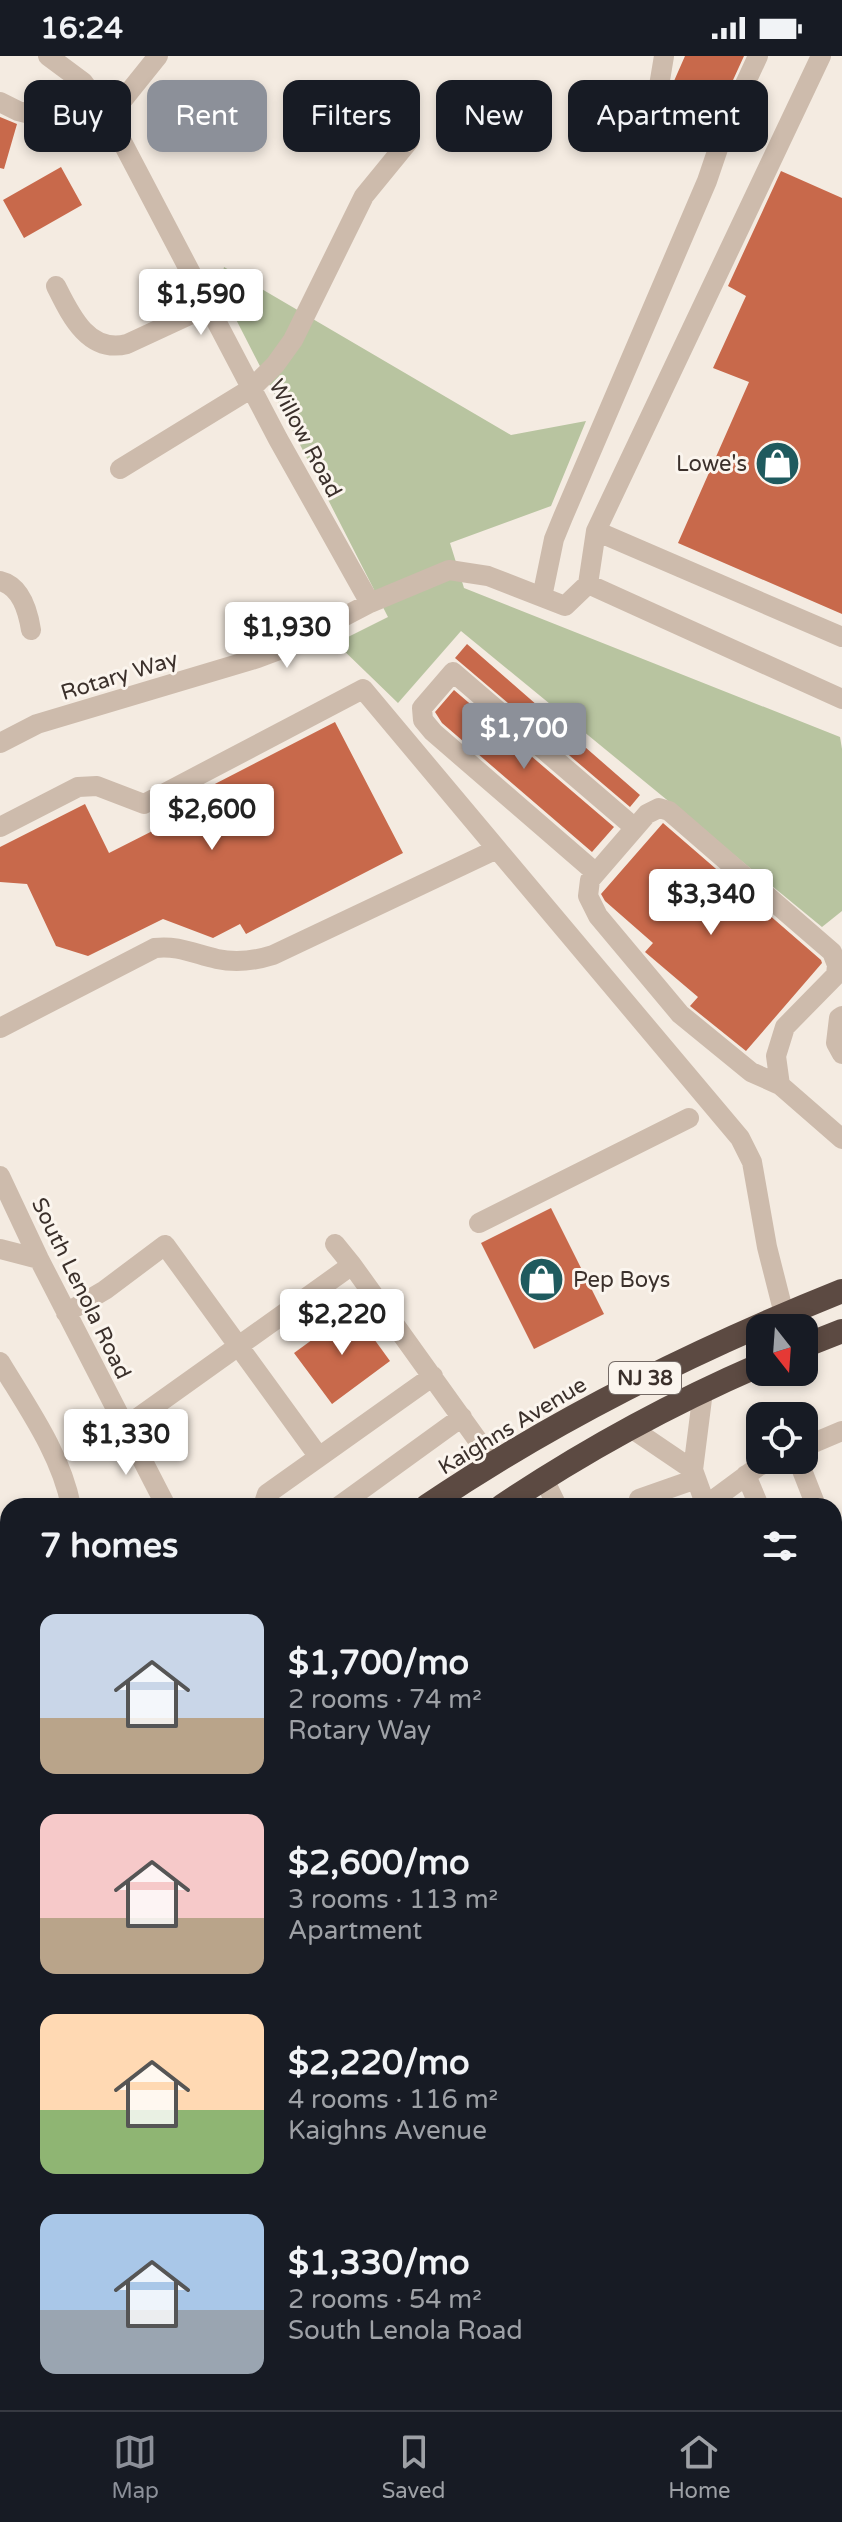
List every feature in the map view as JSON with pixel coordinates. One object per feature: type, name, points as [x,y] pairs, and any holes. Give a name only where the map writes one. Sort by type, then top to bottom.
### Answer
[{"type":"highway","name":"Kaighns Avenue","points":[[784,1314],[842,1291]]},
{"type":"highway","points":[[818,1340],[842,1331]]},
{"type":"highway","name":"Kaighns Avenue","points":[[439,1498],[494,1463],[648,1377],[746,1332]]},
{"type":"highway","name":"NJ 38","points":[[516,1498],[631,1428],[746,1371]]},
{"type":"street","points":[[660,80],[664,56]]},
{"type":"street","points":[[747,80],[758,56]]},
{"type":"street","points":[[821,56],[596,531],[588,584],[842,699]]},
{"type":"street","name":"Willow Road","points":[[50,57],[79,80]]},
{"type":"street","points":[[131,86],[150,59]]},
{"type":"street","points":[[0,102],[24,112]]},
{"type":"street","name":"Willow Road","points":[[127,152],[176,249],[370,603]]},
{"type":"street","points":[[120,469],[252,388],[275,365],[293,340],[364,196],[400,152]]},
{"type":"street","points":[[542,597],[554,539],[717,152]]},
{"type":"street","points":[[56,286],[82,332],[116,347],[209,306]]},
{"type":"street","points":[[596,531],[842,637]]},
{"type":"street","name":"Rotary Way","points":[[0,743],[37,724],[282,649],[370,603],[449,570],[488,576],[565,606],[588,584]]},
{"type":"street","points":[[0,581],[14,588],[29,616],[31,630]]},
{"type":"street","points":[[596,873],[423,720],[422,708],[453,672],[635,828]]},
{"type":"street","points":[[0,827],[78,787],[97,786],[144,804],[363,689],[740,1138],[752,1162],[767,1247],[784,1314]]},
{"type":"street","points":[[780,1085],[776,1056],[785,1027],[836,975],[837,965],[832,952],[669,811],[659,808],[647,814],[590,880],[588,896],[598,916],[680,1014],[751,1072],[780,1085],[842,1139]]},
{"type":"street","points":[[0,1028],[155,948],[172,947],[242,962],[273,955],[497,849]]},
{"type":"street","points":[[842,1016],[839,1018],[836,1043],[842,1054]]},
{"type":"street","points":[[479,1223],[689,1118]]},
{"type":"street","name":"South Lenola Road","points":[[0,1176],[66,1313],[162,1498]]},
{"type":"street","points":[[335,1244],[494,1463]]},
{"type":"street","points":[[66,1313],[105,1290],[165,1245],[319,1457]]},
{"type":"street","points":[[0,1249],[39,1259]]},
{"type":"street","points":[[125,1427],[352,1265]]},
{"type":"street","points":[[0,1362],[56,1459],[69,1498]]},
{"type":"street","points":[[266,1498],[267,1494],[433,1376]]},
{"type":"street","points":[[703,1391],[694,1474],[703,1498]]},
{"type":"street","points":[[350,1498],[462,1417]]},
{"type":"street","points":[[631,1428],[694,1474]]},
{"type":"street","points":[[818,1441],[842,1431]]},
{"type":"street","points":[[641,1498],[694,1474]]},
{"type":"street","points":[[803,1474],[813,1498]]},
{"type":"street","points":[[715,1498],[746,1475],[756,1498]]},
{"type":"street","points":[[544,1479],[553,1498]]},
{"type":"green space","points":[[224,267],[511,435],[586,421],[551,506],[450,543],[464,588],[840,737],[842,911],[822,927],[461,631],[398,703],[336,643],[388,617],[220,288]]},
{"type":"building","points":[[685,56],[744,56],[733,80],[674,80]]},
{"type":"building","points":[[0,117],[17,124],[4,169],[0,168]]},
{"type":"building","points":[[61,167],[82,205],[24,238],[3,200]]},
{"type":"building","name":"Lowe's","points":[[781,171],[842,198],[842,614],[678,543],[749,382],[713,368],[746,296],[728,286]]},
{"type":"building","points":[[467,644],[640,795],[630,807],[455,658]]},
{"type":"building","points":[[454,690],[614,827],[592,852],[442,723],[435,712]]},
{"type":"building","points":[[335,722],[403,853],[246,934],[240,924],[213,938],[163,919],[88,956],[56,946],[27,884],[0,882],[0,847],[85,804],[109,853],[184,815],[178,803]]},
{"type":"building","points":[[663,823],[821,960],[822,963],[746,1051],[690,1006],[698,997],[645,952],[653,943],[601,894]]},
{"type":"building","name":"Pep Boys","points":[[551,1208],[604,1314],[534,1349],[481,1243]]},
{"type":"building","points":[[353,1310],[390,1361],[332,1404],[294,1353]]},
{"type":"place","name":"Lowe's","points":[[778,463]]},
{"type":"place","name":"Pep Boys","points":[[542,1279]]}]
